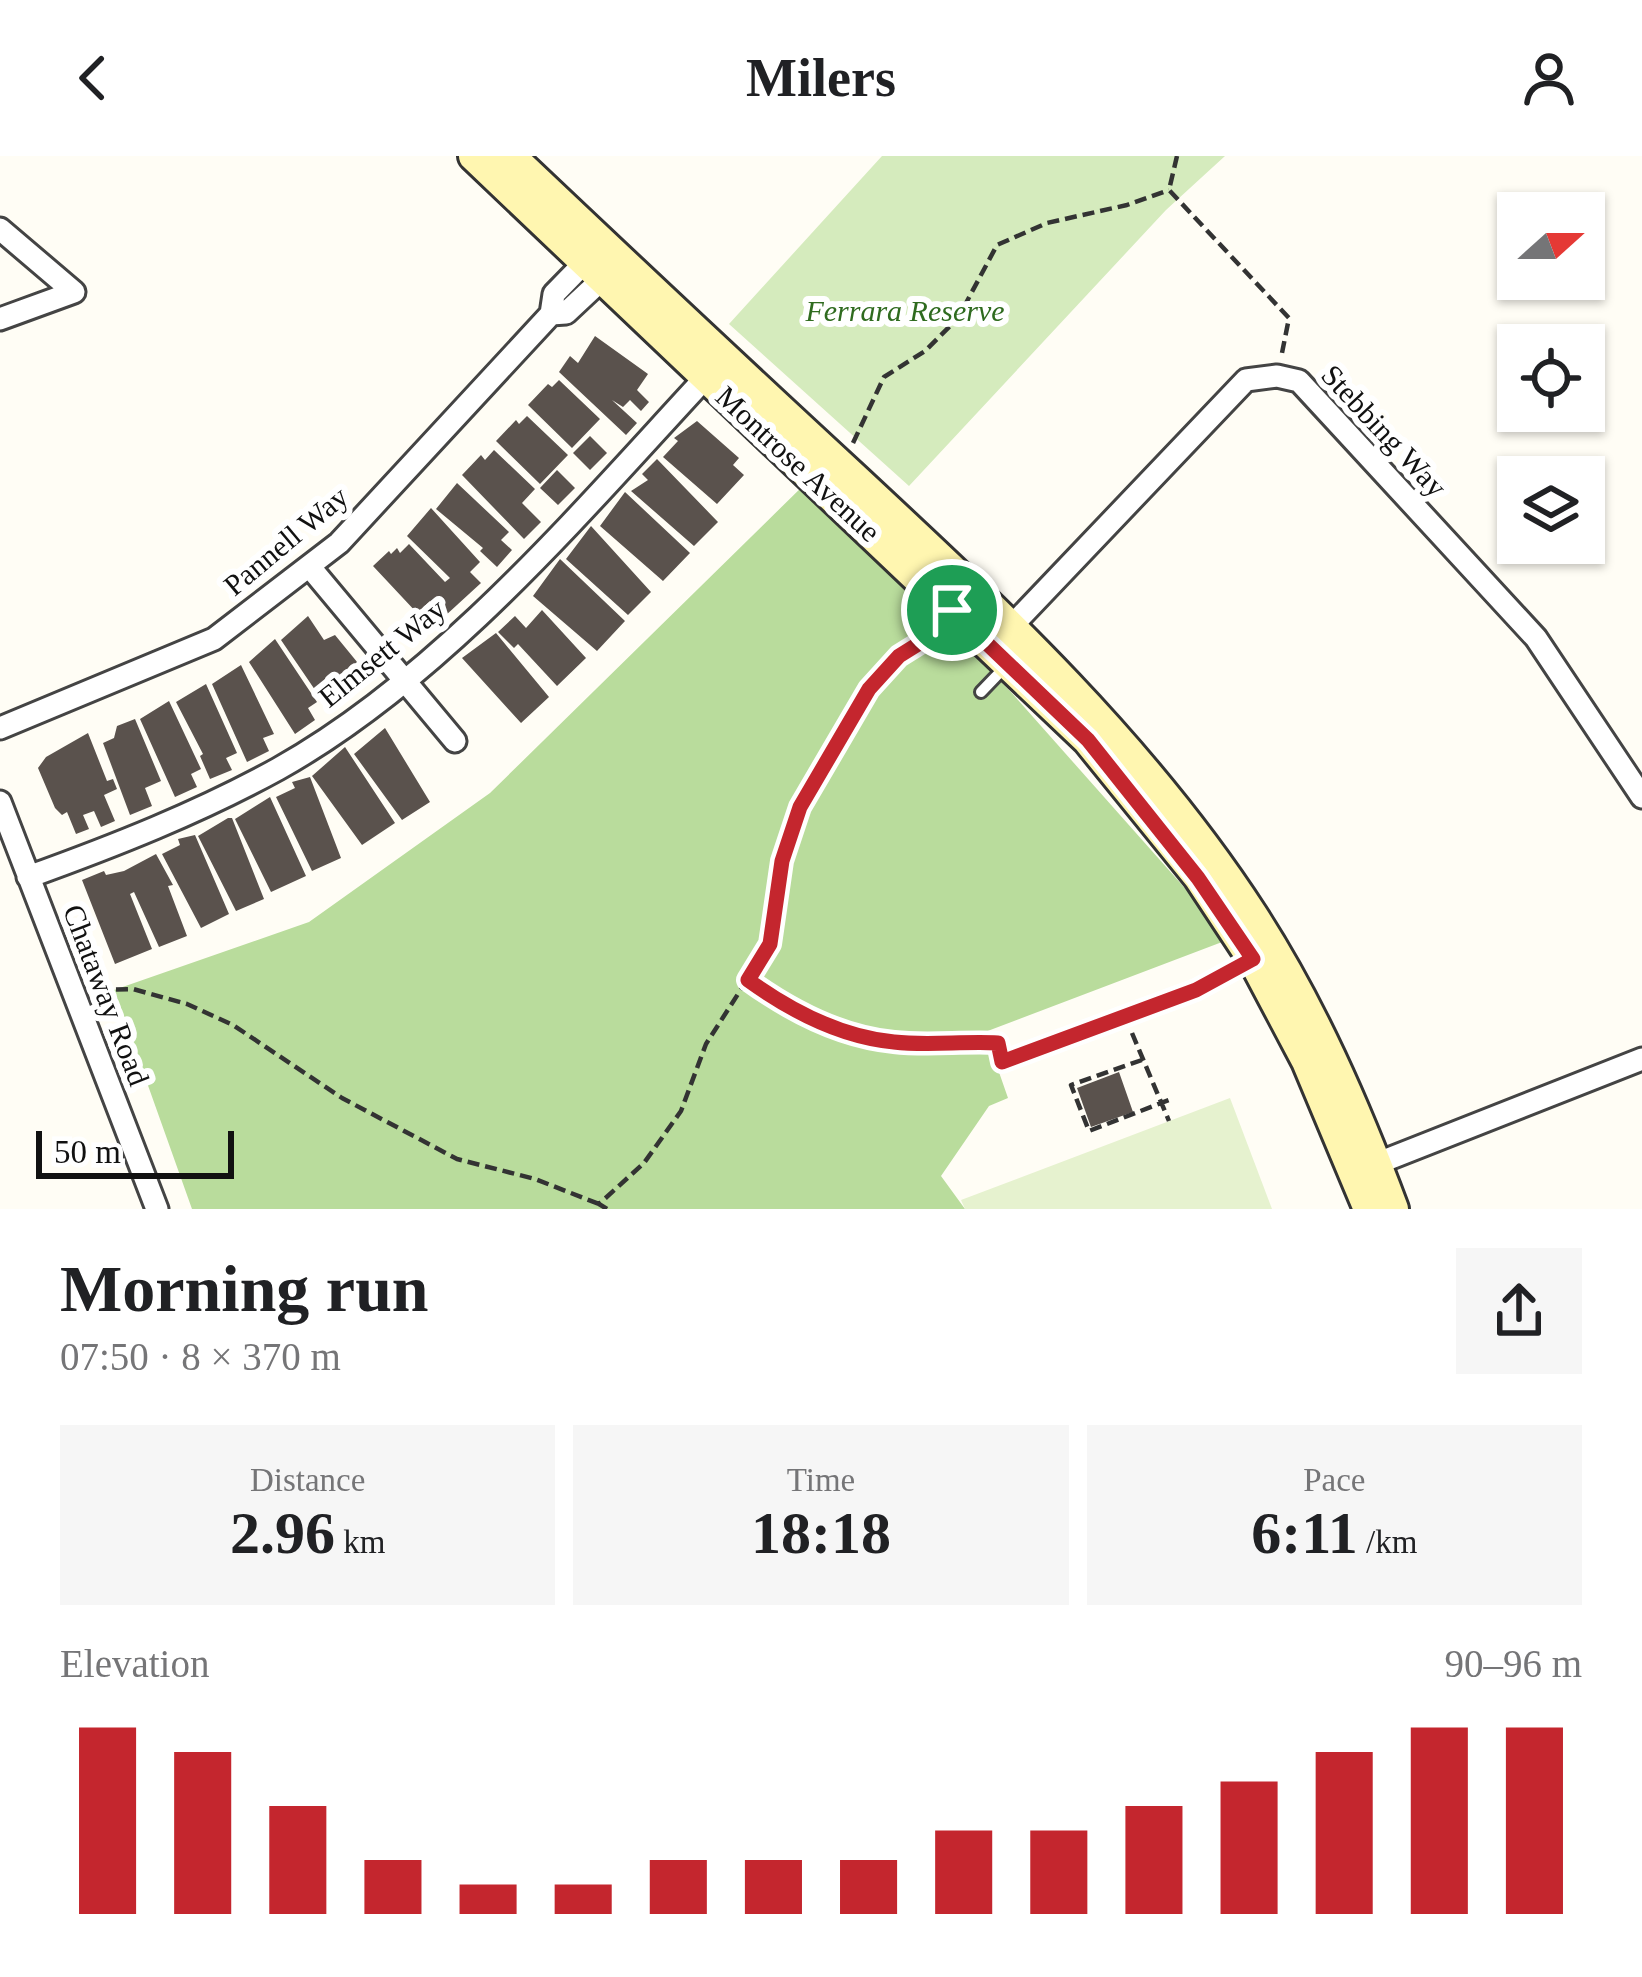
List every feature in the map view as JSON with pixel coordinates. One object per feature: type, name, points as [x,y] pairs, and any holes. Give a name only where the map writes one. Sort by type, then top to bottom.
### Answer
[{"type":"street","name":"Montrose Avenue","points":[[474,156],[836,462],[1088,740],[1198,878],[1253,959],[1393,1209]]},
{"type":"street","name":"Montrose Avenue","points":[[510,156],[706,376],[952,610],[1004,646],[1128,751],[1214,859],[1318,1030],[1366,1168],[1369,1209]]},
{"type":"street","points":[[0,229],[74,292],[0,320]]},
{"type":"street","name":"Pannell Way","points":[[0,728],[214,639],[339,543],[551,314],[566,313],[603,261]]},
{"type":"street","name":"Elmsett Way","points":[[28,877],[121,844],[281,767],[404,679],[492,601],[706,376]]},
{"type":"street","name":"Stebbing Way","points":[[1004,646],[1246,380],[1277,376],[1299,381],[1536,638],[1642,797]]},
{"type":"street","points":[[309,566],[455,742]]},
{"type":"street","name":"Chataway Road","points":[[0,802],[158,1209]]},
{"type":"street","points":[[1366,1168],[1642,1059]]},
{"type":"lane","points":[[982,692],[1004,646]]},
{"type":"lane","points":[[1002,1062],[1196,990],[1253,959]]},
{"type":"path","points":[[1168,190],[1177,156]]},
{"type":"path","points":[[1168,190],[1289,318],[1277,376]]},
{"type":"path","points":[[836,462],[861,434],[884,377],[925,351],[958,317],[997,245],[1047,223],[1127,205],[1168,190]]},
{"type":"path","points":[[583,1209],[644,1163],[681,1111],[706,1044],[770,944],[782,861],[800,807],[869,689],[899,656],[931,636],[952,610]]},
{"type":"path","points":[[748,980],[838,1031],[894,1042],[998,1043],[1002,1062]]},
{"type":"path","points":[[76,1000],[98,989],[133,989],[187,1004],[233,1025],[342,1098],[457,1159],[502,1168],[607,1209]]},
{"type":"path","points":[[1126,1016],[1169,1121]]},
{"type":"path","points":[[1142,1060],[1071,1085],[1089,1131],[1174,1098]]},
{"type":"green space","name":"Ferrara Reserve","points":[[882,156],[1225,156],[1166,210],[909,486],[729,324]]},
{"type":"green space","points":[[808,481],[1010,691],[1230,939],[985,1032],[1008,1098],[989,1106],[941,1176],[965,1209],[192,1209],[114,990],[309,922],[490,793]]},
{"type":"green space","points":[[1230,1098],[1272,1209],[965,1209],[961,1200]]},
{"type":"building","points":[[595,336],[648,374],[637,390],[649,402],[641,411],[630,400],[623,407],[612,400],[637,423],[626,435],[559,372],[570,356],[578,363]]},
{"type":"building","points":[[559,380],[600,419],[572,448],[528,405],[548,384],[552,387]]},
{"type":"building","points":[[527,416],[568,455],[540,484],[496,441],[516,420],[519,424]]},
{"type":"building","points":[[697,421],[739,458],[733,465],[744,475],[717,504],[663,457],[678,441],[674,438]]},
{"type":"building","points":[[590,436],[607,453],[590,470],[573,453]]},
{"type":"building","points":[[494,450],[535,489],[522,503],[541,522],[524,539],[462,475],[481,455],[485,460]]},
{"type":"building","points":[[657,459],[718,522],[694,546],[631,491],[648,480],[642,474]]},
{"type":"building","points":[[557,470],[575,488],[558,505],[540,488]]},
{"type":"building","points":[[457,483],[509,532],[501,540],[512,550],[497,567],[480,551],[483,548],[436,509]]},
{"type":"building","points":[[625,492],[690,553],[663,581],[600,526]]},
{"type":"building","points":[[431,508],[480,562],[470,572],[481,583],[445,616],[430,601],[417,613],[373,566],[389,551],[397,548],[400,553],[409,544],[445,582],[450,578],[407,536]]},
{"type":"building","points":[[591,526],[651,592],[628,615],[566,559]]},
{"type":"building","points":[[560,559],[625,621],[597,651],[533,596]]},
{"type":"building","points":[[542,610],[586,658],[557,686],[518,644],[514,648],[498,632],[515,616],[526,628]]},
{"type":"building","points":[[308,616],[324,640],[335,635],[362,668],[338,684],[347,696],[328,709],[281,640]]},
{"type":"building","points":[[496,633],[549,697],[521,723],[462,658]]},
{"type":"building","points":[[275,639],[317,702],[308,708],[315,720],[295,734],[249,662]]},
{"type":"building","points":[[241,665],[274,734],[263,738],[269,751],[247,762],[212,684]]},
{"type":"building","points":[[206,684],[237,753],[226,758],[232,770],[210,779],[203,754],[176,702]]},
{"type":"building","points":[[169,701],[201,769],[191,774],[197,787],[175,797],[140,719]]},
{"type":"building","points":[[135,719],[161,781],[145,788],[152,806],[130,815],[103,743],[114,738],[117,726]]},
{"type":"building","points":[[385,728],[430,802],[402,820],[354,754]]},
{"type":"building","points":[[88,733],[107,781],[113,779],[117,789],[104,795],[115,821],[101,827],[94,811],[83,815],[89,829],[76,834],[67,812],[62,815],[55,808],[38,768],[46,757]]},
{"type":"building","points":[[345,747],[395,823],[362,845],[312,776]]},
{"type":"building","points":[[310,777],[341,858],[312,871],[276,797],[295,788],[292,782]]},
{"type":"building","points":[[270,797],[306,876],[271,892],[235,819]]},
{"type":"building","points":[[232,818],[264,899],[236,911],[198,836]]},
{"type":"building","points":[[195,835],[229,914],[201,928],[162,854],[180,845],[178,839]]},
{"type":"building","points":[[156,854],[173,885],[168,886],[187,936],[159,947],[134,892],[130,894],[152,949],[115,964],[82,880],[104,871],[106,875],[124,871]]},
{"type":"building","points":[[1119,1072],[1133,1112],[1091,1127],[1077,1088]]},
{"type":"route","points":[[952,610],[1088,740],[1198,878],[1253,959],[1196,990],[1002,1062],[998,1043],[894,1042],[838,1031],[748,980],[770,944],[782,861],[800,807],[869,689],[899,656],[931,636],[952,610]]}]
